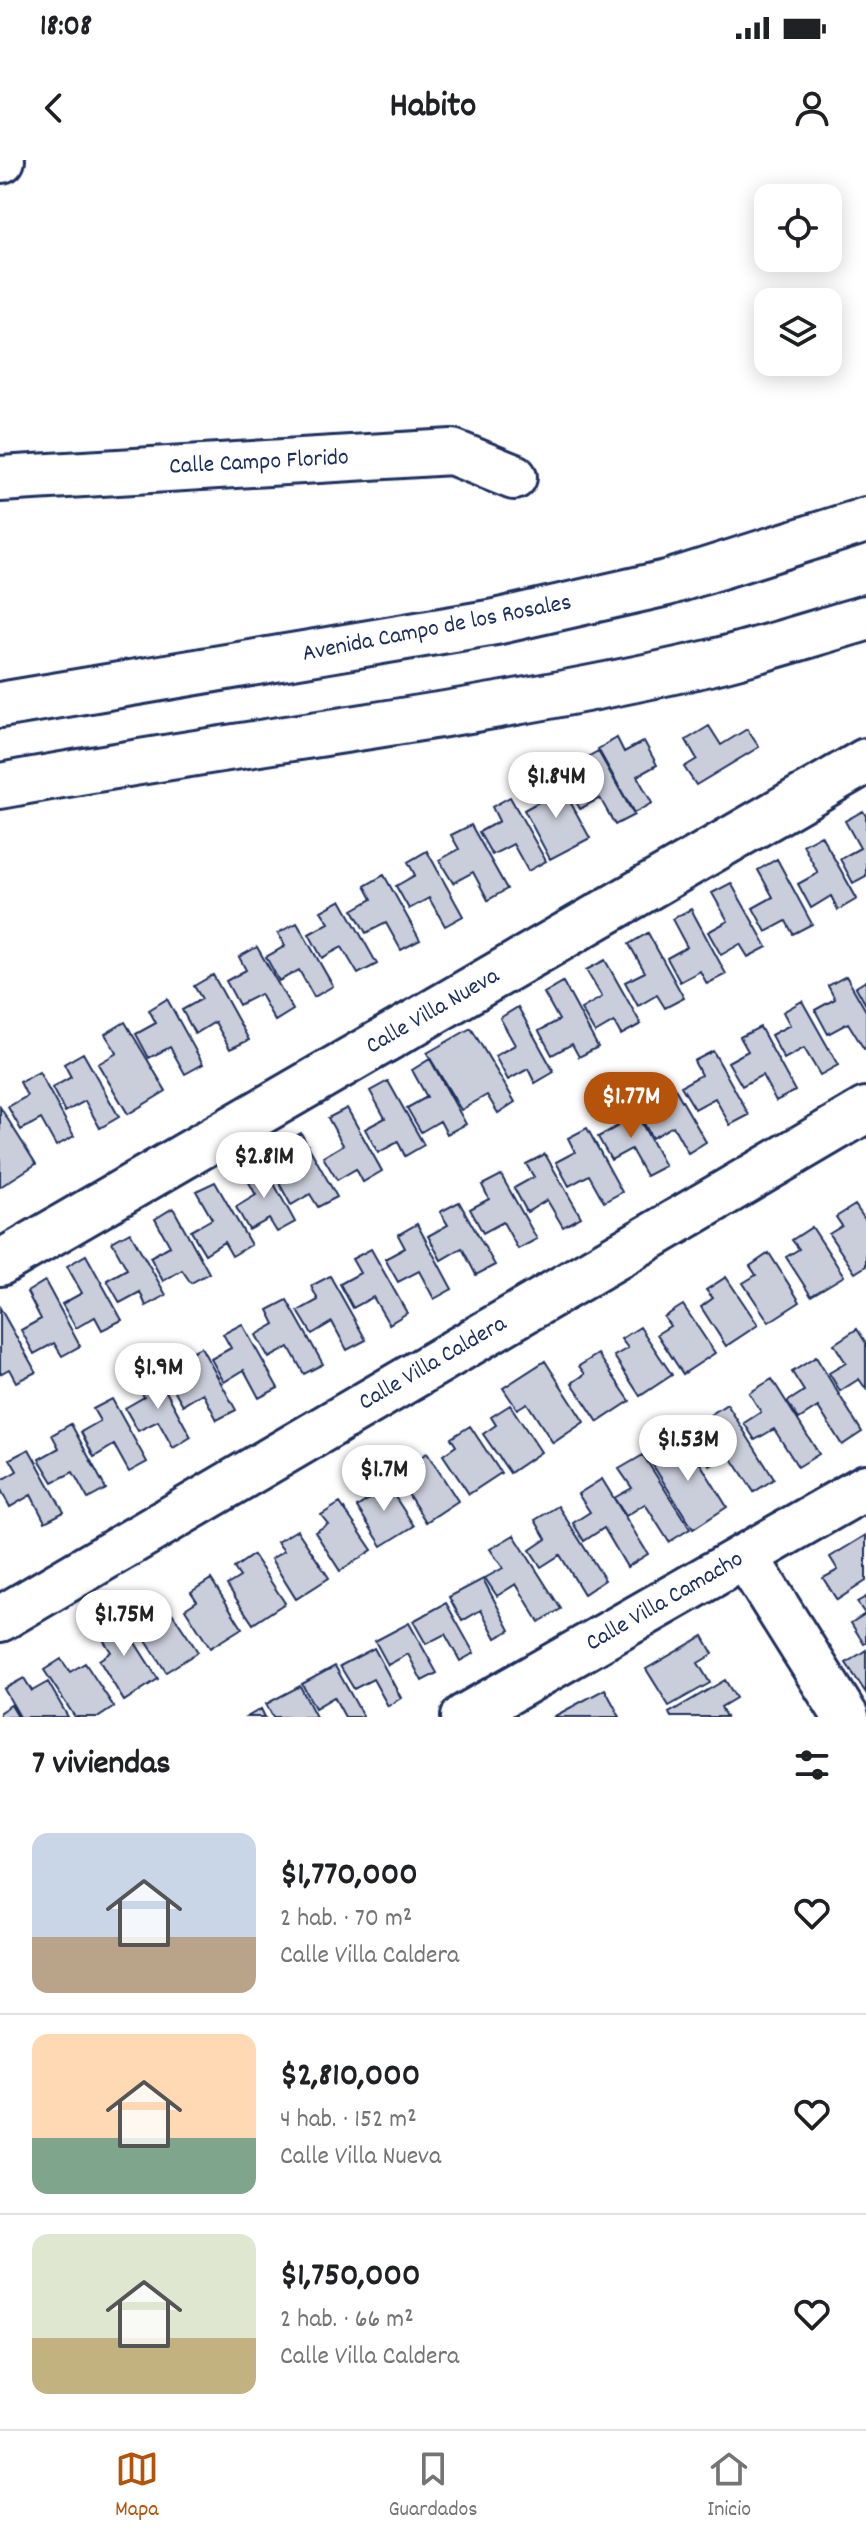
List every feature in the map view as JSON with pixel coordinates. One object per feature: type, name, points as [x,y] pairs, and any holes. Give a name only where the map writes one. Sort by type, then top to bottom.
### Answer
[{"type":"street","name":"Calle Campo Florido","points":[[0,479],[452,452],[514,477]]},
{"type":"street","name":"Avenida Campo de los Rosales","points":[[0,705],[495,622],[667,583],[866,520]]},
{"type":"street","points":[[0,786],[135,761],[506,703],[710,663],[866,618]]},
{"type":"street","name":"Calle Villa Nueva","points":[[0,1263],[866,761]]},
{"type":"street","name":"Calle Villa Caldera","points":[[0,1619],[866,1110]]},
{"type":"street","name":"Calle Villa Camacho","points":[[473,1715],[866,1487]]},
{"type":"street","points":[[745,1556],[846,1717]]},
{"type":"building","points":[[709,726],[721,745],[747,729],[759,747],[696,785],[684,767],[697,759],[686,740]]},
{"type":"building","points":[[617,738],[624,752],[644,741],[657,765],[637,776],[652,803],[634,813],[598,749]]},
{"type":"building","points":[[598,751],[634,815],[615,825],[600,798],[580,809],[567,785],[586,775],[579,762]]},
{"type":"building","points":[[556,776],[590,838],[550,859],[524,810],[544,799],[537,786]]},
{"type":"building","points":[[510,797],[546,861],[528,871],[513,844],[492,855],[479,832],[499,821],[492,807]]},
{"type":"building","points":[[863,811],[866,816],[866,876],[853,883],[840,859],[860,848],[845,821]]},
{"type":"building","points":[[471,825],[507,889],[488,900],[473,872],[453,883],[439,860],[459,849],[451,835]]},
{"type":"building","points":[[821,835],[857,899],[838,910],[831,896],[811,908],[798,884],[818,873],[803,845]]},
{"type":"building","points":[[427,851],[463,916],[445,926],[429,898],[409,909],[396,886],[415,875],[408,862]]},
{"type":"building","points":[[777,859],[812,924],[793,934],[786,921],[766,932],[753,908],[773,897],[758,870]]},
{"type":"building","points":[[384,875],[420,940],[401,950],[386,923],[366,933],[353,910],[372,899],[365,886]]},
{"type":"building","points":[[731,883],[767,947],[748,957],[740,944],[721,955],[708,932],[728,921],[712,893]]},
{"type":"building","points":[[341,900],[377,964],[358,974],[342,947],[322,958],[309,934],[329,923],[321,911]]},
{"type":"building","points":[[691,909],[726,974],[707,984],[700,971],[680,982],[667,958],[687,947],[672,919]]},
{"type":"building","points":[[297,923],[333,986],[314,997],[299,970],[279,981],[266,957],[285,946],[278,933]]},
{"type":"building","points":[[648,933],[684,998],[665,1008],[657,995],[638,1006],[625,982],[645,972],[629,944]]},
{"type":"building","points":[[257,947],[293,1010],[275,1021],[260,994],[239,1005],[226,981],[246,970],[239,957]]},
{"type":"building","points":[[605,960],[641,1024],[621,1035],[614,1022],[595,1033],[581,1009],[602,997],[586,970]]},
{"type":"building","points":[[213,975],[249,1040],[230,1049],[215,1022],[195,1034],[182,1010],[202,999],[194,986]]},
{"type":"building","points":[[846,976],[866,1011],[864,1049],[848,1023],[828,1034],[815,1010],[835,999],[828,986]]},
{"type":"building","points":[[866,981],[866,1005],[856,987]]},
{"type":"building","points":[[563,982],[598,1047],[579,1057],[572,1044],[552,1055],[539,1031],[559,1020],[544,993]]},
{"type":"building","points":[[167,999],[203,1064],[185,1074],[170,1047],[149,1058],[136,1034],[156,1023],[149,1010]]},
{"type":"building","points":[[802,1001],[838,1065],[820,1075],[804,1048],[784,1059],[771,1035],[790,1025],[783,1012]]},
{"type":"building","points":[[518,1007],[554,1072],[535,1083],[528,1069],[508,1080],[495,1056],[515,1045],[500,1018]]},
{"type":"building","points":[[125,1022],[166,1091],[128,1114],[98,1064],[117,1053],[105,1034]]},
{"type":"building","points":[[760,1027],[795,1091],[776,1101],[762,1075],[742,1086],[728,1062],[748,1051],[740,1037]]},
{"type":"building","points":[[471,1028],[515,1102],[498,1113],[487,1095],[461,1110],[427,1053]]},
{"type":"building","points":[[713,1051],[749,1115],[730,1125],[715,1098],[695,1109],[681,1086],[701,1075],[694,1061]]},
{"type":"building","points":[[83,1053],[119,1117],[100,1128],[85,1101],[65,1112],[52,1088],[71,1077],[64,1064]]},
{"type":"building","points":[[430,1059],[466,1124],[447,1134],[440,1121],[421,1132],[407,1108],[427,1097],[412,1070]]},
{"type":"building","points":[[39,1072],[74,1136],[56,1146],[41,1119],[21,1130],[8,1107],[27,1096],[20,1082]]},
{"type":"building","points":[[670,1080],[706,1142],[688,1153],[673,1126],[652,1138],[632,1102]]},
{"type":"building","points":[[388,1081],[424,1145],[405,1156],[398,1142],[378,1153],[365,1129],[385,1118],[370,1091]]},
{"type":"building","points":[[630,1102],[665,1166],[646,1176],[631,1149],[611,1160],[598,1137],[618,1126],[610,1112]]},
{"type":"building","points":[[0,1107],[36,1164],[0,1187]]},
{"type":"building","points":[[347,1108],[382,1171],[363,1182],[356,1169],[337,1180],[323,1157],[343,1145],[328,1118]]},
{"type":"building","points":[[587,1128],[622,1192],[604,1202],[589,1175],[569,1186],[556,1162],[575,1152],[568,1138]]},
{"type":"building","points":[[301,1133],[337,1197],[318,1207],[310,1194],[291,1205],[278,1181],[298,1170],[283,1143]]},
{"type":"building","points":[[545,1154],[581,1217],[563,1227],[547,1200],[527,1212],[514,1188],[534,1177],[526,1164]]},
{"type":"building","points":[[260,1158],[295,1222],[277,1232],[269,1219],[249,1230],[236,1207],[256,1195],[241,1168]]},
{"type":"building","points":[[501,1175],[537,1239],[518,1249],[503,1222],[483,1233],[470,1209],[489,1199],[482,1185]]},
{"type":"building","points":[[215,1182],[251,1245],[232,1256],[224,1242],[205,1254],[191,1231],[212,1219],[196,1191]]},
{"type":"building","points":[[459,1202],[495,1265],[476,1275],[462,1248],[441,1260],[428,1236],[448,1225],[440,1212]]},
{"type":"building","points":[[855,1205],[866,1221],[866,1266],[855,1273],[829,1234],[842,1226],[836,1217]]},
{"type":"building","points":[[173,1208],[209,1273],[191,1283],[182,1270],[163,1281],[150,1257],[170,1246],[155,1219]]},
{"type":"building","points":[[417,1224],[452,1289],[434,1299],[419,1271],[398,1282],[385,1259],[405,1248],[398,1235]]},
{"type":"building","points":[[812,1227],[844,1276],[811,1296],[786,1257],[799,1249],[792,1240]]},
{"type":"building","points":[[130,1232],[166,1295],[146,1306],[140,1292],[120,1303],[107,1280],[127,1269],[112,1242]]},
{"type":"building","points":[[371,1249],[407,1313],[389,1324],[373,1297],[353,1308],[340,1284],[360,1273],[352,1259]]},
{"type":"building","points":[[769,1253],[800,1302],[769,1322],[743,1283],[756,1275],[750,1266]]},
{"type":"building","points":[[86,1255],[122,1320],[102,1330],[95,1317],[76,1328],[62,1304],[82,1293],[67,1266]]},
{"type":"building","points":[[330,1276],[366,1340],[347,1350],[332,1322],[312,1334],[298,1311],[318,1300],[311,1286]]},
{"type":"building","points":[[726,1277],[758,1325],[726,1346],[701,1307],[713,1298],[706,1290]]},
{"type":"building","points":[[45,1281],[80,1346],[62,1356],[54,1343],[34,1354],[21,1330],[41,1319],[27,1292]]},
{"type":"building","points":[[287,1300],[323,1364],[304,1374],[289,1347],[269,1358],[256,1335],[275,1324],[268,1310]]},
{"type":"building","points":[[683,1305],[715,1353],[683,1374],[657,1334],[670,1326],[664,1317]]},
{"type":"building","points":[[0,1308],[36,1372],[16,1382],[9,1369],[0,1374]]},
{"type":"building","points":[[242,1324],[278,1388],[259,1398],[244,1370],[224,1382],[211,1359],[231,1348],[223,1334]]},
{"type":"building","points":[[640,1327],[672,1375],[640,1396],[614,1356],[628,1348],[621,1339]]},
{"type":"building","points":[[857,1329],[866,1343],[866,1389],[859,1379],[840,1391],[829,1373],[846,1363],[834,1344]]},
{"type":"building","points":[[201,1347],[236,1410],[217,1420],[203,1393],[183,1405],[169,1381],[189,1370],[181,1357]]},
{"type":"building","points":[[598,1354],[630,1401],[598,1422],[572,1383],[585,1374],[579,1366]]},
{"type":"building","points":[[816,1357],[862,1432],[842,1445],[818,1407],[799,1419],[787,1402],[804,1391],[792,1372]]},
{"type":"building","points":[[545,1361],[584,1422],[553,1443],[527,1403],[517,1409],[503,1388]]},
{"type":"building","points":[[156,1373],[191,1437],[173,1448],[158,1421],[138,1431],[125,1408],[144,1397],[137,1384]]},
{"type":"building","points":[[772,1379],[819,1454],[798,1467],[774,1429],[755,1440],[744,1423],[761,1412],[749,1393]]},
{"type":"building","points":[[112,1399],[147,1462],[129,1472],[114,1445],[94,1457],[81,1432],[100,1421],[93,1409]]},
{"type":"building","points":[[727,1404],[774,1479],[754,1492],[729,1454],[710,1466],[699,1448],[716,1438],[704,1419]]},
{"type":"building","points":[[510,1405],[541,1452],[510,1473],[483,1434],[496,1425],[491,1417]]},
{"type":"building","points":[[71,1424],[106,1489],[88,1499],[73,1472],[53,1482],[39,1459],[59,1448],[52,1435]]},
{"type":"building","points":[[470,1426],[501,1473],[469,1494],[443,1455],[456,1446],[451,1438]]},
{"type":"building","points":[[684,1437],[727,1507],[693,1529],[649,1459]]},
{"type":"building","points":[[29,1449],[64,1512],[45,1522],[31,1495],[10,1507],[0,1488],[0,1481],[17,1471],[10,1459]]},
{"type":"building","points":[[427,1453],[458,1501],[426,1522],[401,1483],[413,1475],[407,1465]]},
{"type":"building","points":[[643,1455],[690,1529],[669,1542],[645,1504],[626,1516],[614,1498],[632,1488],[619,1469]]},
{"type":"building","points":[[382,1477],[414,1526],[382,1546],[357,1507],[369,1499],[363,1490]]},
{"type":"building","points":[[602,1479],[648,1554],[627,1567],[604,1528],[584,1541],[573,1523],[590,1512],[578,1494]]},
{"type":"building","points":[[340,1503],[372,1550],[340,1571],[315,1532],[328,1524],[321,1515]]},
{"type":"building","points":[[558,1506],[605,1580],[584,1594],[560,1555],[541,1567],[530,1550],[546,1539],[535,1520]]},
{"type":"building","points":[[297,1530],[329,1578],[296,1599],[271,1559],[284,1551],[277,1542]]},
{"type":"building","points":[[514,1535],[561,1609],[539,1622],[516,1584],[497,1596],[485,1578],[503,1568],[490,1549]]},
{"type":"building","points":[[866,1535],[866,1581],[837,1600],[823,1578],[838,1570],[830,1557]]},
{"type":"building","points":[[253,1555],[285,1603],[253,1624],[227,1585],[240,1577],[234,1568]]},
{"type":"building","points":[[211,1579],[242,1628],[210,1648],[185,1609],[197,1601],[191,1592]]},
{"type":"building","points":[[483,1579],[510,1630],[496,1638],[481,1610],[462,1621],[449,1597]]},
{"type":"building","points":[[866,1597],[864,1644],[851,1623],[865,1614],[857,1602]]},
{"type":"building","points":[[446,1603],[474,1653],[460,1661],[445,1634],[426,1644],[413,1621]]},
{"type":"building","points":[[166,1604],[198,1652],[166,1672],[141,1633],[153,1625],[147,1616]]},
{"type":"building","points":[[115,1611],[158,1679],[124,1701],[99,1660],[111,1652],[94,1625]]},
{"type":"building","points":[[409,1623],[437,1673],[422,1681],[408,1654],[388,1665],[375,1641]]},
{"type":"building","points":[[703,1636],[713,1654],[698,1663],[710,1683],[669,1706],[646,1669]]},
{"type":"building","points":[[374,1648],[401,1698],[388,1706],[373,1679],[354,1689],[340,1666]]},
{"type":"building","points":[[866,1650],[866,1693],[846,1663]]},
{"type":"building","points":[[61,1659],[70,1672],[85,1663],[114,1707],[99,1717],[75,1717],[44,1670]]},
{"type":"building","points":[[335,1666],[362,1717],[345,1717],[334,1697],[315,1708],[302,1684]]},
{"type":"building","points":[[24,1678],[32,1691],[48,1682],[68,1717],[20,1717],[4,1689]]},
{"type":"building","points":[[725,1680],[736,1698],[721,1707],[726,1717],[671,1717],[669,1713]]},
{"type":"building","points":[[300,1686],[316,1717],[273,1717],[266,1704]]},
{"type":"building","points":[[605,1689],[620,1717],[553,1717]]},
{"type":"building","points":[[11,1705],[18,1717],[0,1717],[0,1712]]},
{"type":"building","points":[[261,1709],[265,1717],[247,1717]]}]
